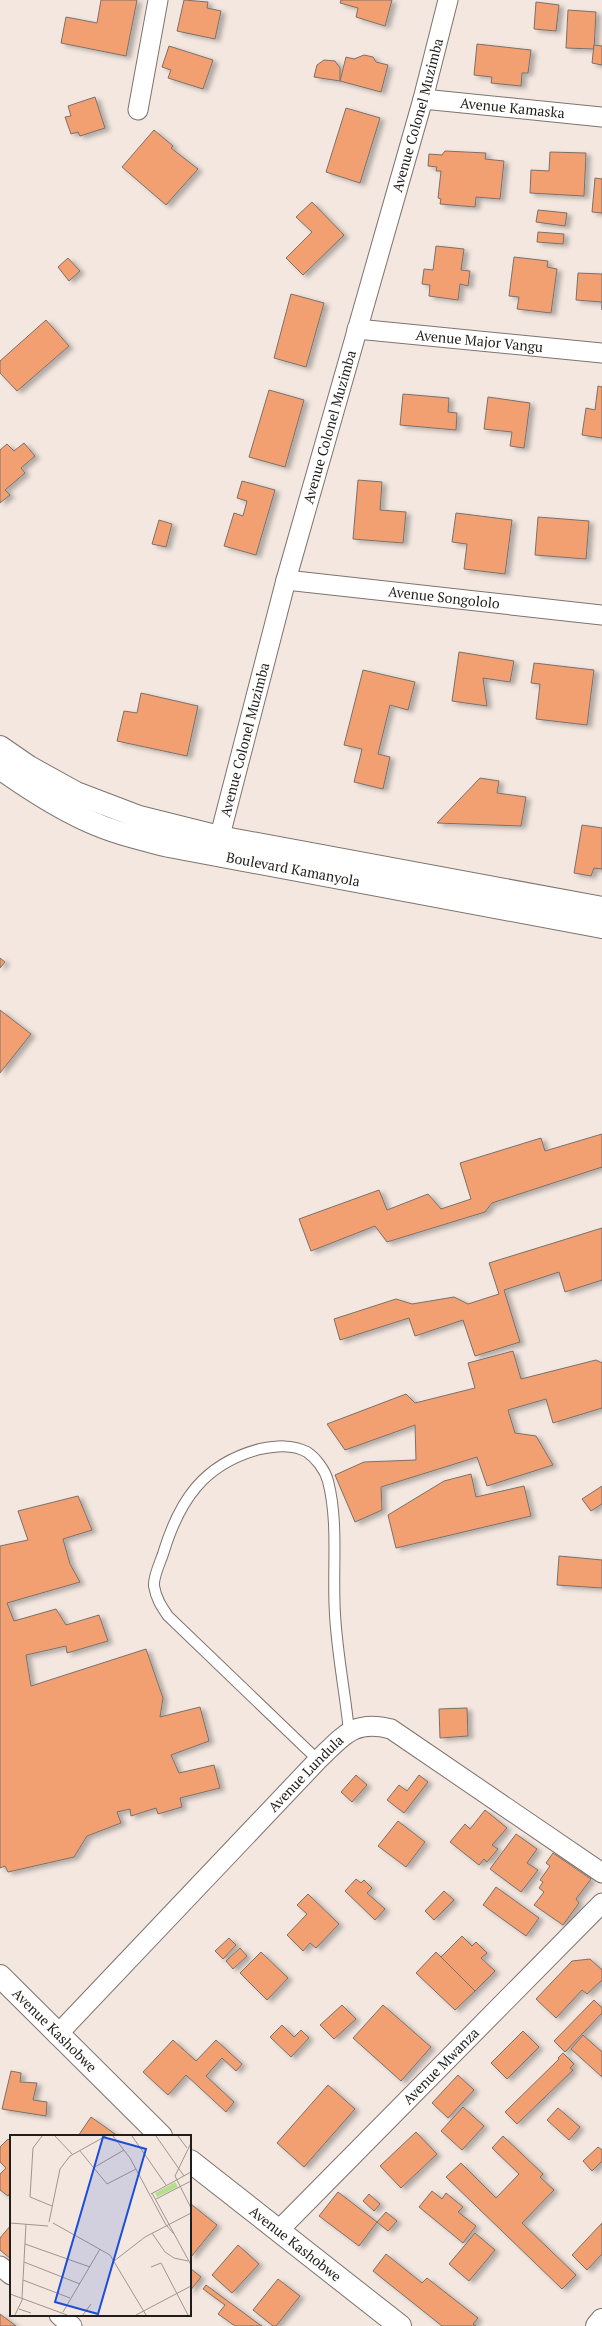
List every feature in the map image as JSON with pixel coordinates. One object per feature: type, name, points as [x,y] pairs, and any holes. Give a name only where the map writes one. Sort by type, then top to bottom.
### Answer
[{"type":"main road","name":"Boulevard Kamanyola","points":[[0,747],[29,767],[103,805],[218,846],[602,927]]},
{"type":"main road","name":"Boulevard Kamanyola","points":[[0,768],[43,798],[99,826],[170,846],[218,846],[602,908]]},
{"type":"main road","name":"Avenue Kashobwe","points":[[0,1976],[57,2035],[159,2135]]},
{"type":"main road","name":"Avenue Kashobwe","points":[[191,2162],[280,2230],[400,2326]]},
{"type":"main road","points":[[596,2326],[602,2320]]},
{"type":"street","points":[[138,110],[158,0]]},
{"type":"street","name":"Avenue Colonel Muzimba","points":[[218,846],[286,580],[423,99],[448,0]]},
{"type":"street","name":"Avenue Kamaska","points":[[423,99],[602,118]]},
{"type":"street","name":"Avenue Major Vangu","points":[[357,329],[602,353]]},
{"type":"street","name":"Avenue Songololo","points":[[286,580],[602,614]]},
{"type":"street","name":"Avenue Lundula","points":[[57,2035],[318,1760],[349,1731],[370,1725],[392,1728],[602,1874]]},
{"type":"street","name":"Avenue Mwanza","points":[[280,2230],[602,1903]]},
{"type":"street","points":[[0,2266],[10,2274]]},
{"type":"street","points":[[60,2316],[72,2326]]},
{"type":"lane","points":[[318,1760],[168,1616],[158,1602],[154,1584],[180,1508],[195,1487],[214,1470],[231,1459],[273,1446],[295,1446],[308,1453],[318,1463],[327,1479],[332,1503],[335,1614],[349,1731]]},
{"type":"building","points":[[101,0],[137,0],[126,56],[61,43],[66,17],[97,23]]},
{"type":"building","points":[[184,0],[208,2],[207,8],[221,11],[215,39],[177,31]]},
{"type":"building","points":[[341,0],[392,0],[385,26],[356,17],[358,8],[340,3]]},
{"type":"building","points":[[536,2],[559,5],[556,31],[534,29]]},
{"type":"building","points":[[568,10],[596,12],[594,49],[566,48]]},
{"type":"building","points":[[477,44],[531,50],[528,73],[522,73],[521,86],[491,83],[492,77],[474,75]]},
{"type":"building","points":[[594,45],[602,46],[602,65],[592,63]]},
{"type":"building","points":[[169,46],[213,60],[203,89],[168,78],[171,70],[162,67]]},
{"type":"building","points":[[364,55],[373,57],[376,62],[388,65],[381,92],[340,81],[346,57],[354,59]]},
{"type":"building","points":[[324,60],[335,61],[340,68],[340,81],[314,77],[317,65]]},
{"type":"building","points":[[95,97],[105,128],[80,136],[78,132],[71,134],[65,117],[71,116],[68,106]]},
{"type":"building","points":[[346,108],[380,118],[360,183],[326,172]]},
{"type":"building","points":[[154,130],[173,146],[171,148],[198,169],[166,205],[122,167]]},
{"type":"building","points":[[445,151],[486,153],[485,159],[504,161],[500,199],[476,197],[475,207],[440,204],[441,199],[438,198],[441,171],[436,171],[437,167],[428,166],[429,154],[442,155]]},
{"type":"building","points":[[550,152],[586,153],[584,196],[530,193],[531,170],[549,171]]},
{"type":"building","points":[[595,178],[602,179],[602,213],[592,212]]},
{"type":"building","points":[[312,202],[344,235],[303,275],[286,258],[312,232],[296,217]]},
{"type":"building","points":[[538,210],[567,213],[565,226],[536,222]]},
{"type":"building","points":[[538,232],[564,234],[563,244],[537,242]]},
{"type":"building","points":[[436,246],[464,249],[461,270],[470,271],[468,286],[460,284],[458,300],[429,296],[430,285],[422,284],[424,269],[433,270]]},
{"type":"building","points":[[514,257],[548,261],[547,267],[557,269],[551,313],[517,309],[519,297],[509,296]]},
{"type":"building","points":[[68,258],[80,271],[69,281],[58,267]]},
{"type":"building","points":[[578,273],[602,274],[602,302],[576,300]]},
{"type":"building","points":[[291,294],[324,303],[306,367],[274,358]]},
{"type":"building","points":[[46,320],[69,346],[17,391],[0,373],[0,361]]},
{"type":"building","points":[[598,386],[602,387],[602,438],[582,435],[586,408],[595,410]]},
{"type":"building","points":[[269,390],[304,400],[285,467],[249,457]]},
{"type":"building","points":[[403,394],[449,398],[448,412],[457,413],[456,430],[400,425]]},
{"type":"building","points":[[488,397],[530,403],[524,448],[510,446],[512,432],[484,429]]},
{"type":"building","points":[[24,443],[35,456],[21,468],[25,473],[5,490],[10,495],[0,503],[0,450],[7,444],[14,451]]},
{"type":"building","points":[[358,480],[382,482],[380,510],[406,512],[403,543],[353,539]]},
{"type":"building","points":[[242,481],[275,490],[256,555],[224,546],[234,513],[243,516],[247,501],[237,498]]},
{"type":"building","points":[[456,513],[512,520],[505,574],[464,569],[467,544],[452,542]]},
{"type":"building","points":[[538,517],[589,521],[586,559],[535,555]]},
{"type":"building","points":[[159,520],[172,524],[166,547],[152,544]]},
{"type":"building","points":[[459,652],[514,661],[510,682],[483,678],[487,706],[452,701]]},
{"type":"building","points":[[534,663],[594,670],[587,725],[536,719],[540,684],[531,683]]},
{"type":"building","points":[[363,670],[415,682],[408,710],[390,705],[378,754],[390,757],[383,789],[354,782],[362,749],[344,745]]},
{"type":"building","points":[[141,693],[198,706],[187,756],[117,741],[124,711],[137,713]]},
{"type":"building","points":[[480,778],[499,781],[497,793],[526,797],[521,826],[437,823]]},
{"type":"building","points":[[582,825],[602,828],[602,869],[594,868],[591,876],[574,873]]},
{"type":"building","points":[[0,958],[5,962],[0,968]]},
{"type":"building","points":[[0,1010],[31,1034],[0,1073]]},
{"type":"building","points":[[602,1134],[602,1167],[492,1203],[485,1212],[387,1242],[375,1226],[311,1251],[299,1219],[379,1190],[387,1210],[428,1194],[441,1209],[471,1199],[460,1163],[541,1138],[545,1151]]},
{"type":"building","points":[[602,1228],[602,1280],[565,1292],[559,1272],[504,1290],[520,1342],[475,1356],[463,1320],[415,1336],[409,1318],[340,1340],[334,1319],[396,1299],[412,1304],[454,1297],[468,1304],[499,1294],[489,1263]]},
{"type":"building","points":[[513,1351],[521,1379],[596,1360],[602,1363],[602,1408],[553,1423],[546,1399],[508,1410],[515,1433],[536,1436],[553,1465],[487,1486],[477,1457],[381,1487],[382,1510],[355,1522],[335,1475],[364,1462],[416,1460],[415,1425],[345,1450],[327,1424],[406,1394],[415,1403],[475,1388],[468,1363]]},
{"type":"building","points":[[471,1474],[476,1497],[524,1486],[531,1516],[396,1548],[388,1515],[444,1481]]},
{"type":"building","points":[[602,1486],[602,1504],[591,1511],[582,1499]]},
{"type":"building","points":[[78,1496],[92,1530],[63,1539],[70,1564],[80,1582],[7,1603],[14,1621],[56,1609],[66,1625],[99,1615],[108,1641],[67,1653],[66,1646],[26,1655],[31,1686],[146,1649],[163,1698],[160,1717],[200,1707],[209,1741],[171,1755],[179,1773],[214,1765],[220,1788],[180,1798],[182,1807],[158,1814],[156,1808],[131,1816],[130,1809],[117,1812],[121,1823],[87,1836],[74,1857],[8,1872],[5,1866],[0,1868],[0,1546],[28,1540],[18,1511]]},
{"type":"building","points":[[559,1556],[602,1560],[602,1588],[557,1585]]},
{"type":"building","points":[[467,1708],[468,1736],[440,1738],[439,1709]]},
{"type":"building","points":[[356,1775],[367,1785],[352,1802],[341,1792]]},
{"type":"building","points":[[419,1775],[428,1782],[404,1813],[387,1800],[399,1785],[407,1791]]},
{"type":"building","points":[[485,1810],[507,1828],[492,1845],[498,1849],[487,1862],[484,1859],[479,1865],[450,1842],[465,1824],[470,1829]]},
{"type":"building","points":[[398,1821],[425,1842],[406,1867],[378,1846]]},
{"type":"building","points":[[516,1834],[537,1849],[527,1863],[538,1870],[521,1892],[490,1869]]},
{"type":"building","points":[[553,1853],[591,1879],[576,1899],[579,1903],[563,1925],[534,1905],[544,1892],[539,1888],[543,1882],[540,1880],[550,1866],[546,1863]]},
{"type":"building","points":[[356,1879],[361,1883],[364,1880],[372,1888],[367,1893],[385,1909],[375,1920],[345,1891]]},
{"type":"building","points":[[496,1887],[539,1918],[526,1936],[483,1905]]},
{"type":"building","points":[[444,1891],[454,1900],[434,1920],[425,1911]]},
{"type":"building","points":[[308,1894],[339,1924],[316,1948],[310,1943],[303,1951],[287,1935],[307,1914],[297,1905]]},
{"type":"building","points":[[462,1936],[472,1946],[476,1942],[487,1953],[481,1958],[495,1971],[475,1991],[441,1957]]},
{"type":"building","points":[[229,1938],[236,1945],[223,1959],[215,1951]]},
{"type":"building","points":[[240,1948],[247,1956],[233,1969],[226,1961]]},
{"type":"building","points":[[261,1952],[288,1978],[267,2000],[240,1973]]},
{"type":"building","points":[[436,1952],[475,1991],[455,2010],[416,1973]]},
{"type":"building","points":[[590,1959],[602,1970],[602,1980],[587,1994],[582,1990],[556,2018],[536,1999],[572,1961]]},
{"type":"building","points":[[594,2000],[602,2008],[602,2013],[565,2052],[554,2041]]},
{"type":"building","points":[[342,2005],[356,2019],[334,2039],[320,2025]]},
{"type":"building","points":[[383,2005],[431,2047],[401,2081],[353,2038]]},
{"type":"building","points":[[282,2025],[294,2037],[301,2030],[309,2038],[291,2057],[270,2037]]},
{"type":"building","points":[[523,2031],[539,2047],[507,2079],[491,2063]]},
{"type":"building","points":[[583,2035],[602,2052],[602,2077],[571,2049]]},
{"type":"building","points":[[173,2040],[196,2061],[216,2040],[242,2064],[236,2071],[222,2058],[206,2076],[234,2102],[226,2112],[186,2075],[168,2095],[143,2072]]},
{"type":"building","points":[[563,2053],[574,2064],[570,2068],[573,2070],[517,2124],[505,2112],[559,2059],[558,2058]]},
{"type":"building","points":[[11,2071],[21,2073],[20,2082],[37,2083],[33,2100],[47,2102],[46,2116],[2,2109]]},
{"type":"building","points":[[458,2075],[474,2090],[448,2118],[432,2103]]},
{"type":"building","points":[[328,2085],[355,2109],[304,2167],[277,2143]]},
{"type":"building","points":[[463,2107],[484,2126],[462,2150],[441,2131]]},
{"type":"building","points":[[558,2108],[580,2127],[569,2140],[547,2120]]},
{"type":"building","points":[[91,2117],[116,2135],[79,2135]]},
{"type":"building","points":[[416,2132],[437,2154],[401,2188],[380,2166]]},
{"type":"building","points":[[503,2136],[543,2174],[540,2177],[554,2190],[522,2223],[576,2275],[562,2289],[446,2177],[461,2163],[496,2198],[519,2174],[492,2148]]},
{"type":"building","points":[[8,2139],[10,2141],[10,2193],[8,2196],[0,2190],[0,2174],[6,2168],[0,2162],[0,2147]]},
{"type":"building","points":[[598,2147],[602,2150],[602,2161],[592,2171],[583,2161]]},
{"type":"building","points":[[432,2191],[442,2199],[446,2193],[463,2207],[458,2212],[476,2226],[463,2243],[419,2207]]},
{"type":"building","points":[[338,2192],[377,2222],[359,2246],[319,2216]]},
{"type":"building","points":[[369,2194],[380,2204],[374,2211],[363,2201]]},
{"type":"building","points":[[191,2204],[217,2225],[191,2257]]},
{"type":"building","points":[[386,2212],[397,2221],[388,2231],[377,2222]]},
{"type":"building","points":[[602,2223],[602,2254],[587,2270],[572,2255]]},
{"type":"building","points":[[10,2226],[10,2258],[0,2250],[0,2238]]},
{"type":"building","points":[[475,2233],[495,2250],[469,2281],[449,2264]]},
{"type":"building","points":[[238,2245],[259,2264],[232,2293],[212,2275]]},
{"type":"building","points":[[386,2254],[422,2283],[427,2278],[478,2318],[473,2324],[476,2326],[442,2326],[373,2271]]},
{"type":"building","points":[[191,2269],[201,2277],[191,2290]]},
{"type":"building","points":[[278,2279],[300,2296],[276,2326],[273,2326],[253,2310]]},
{"type":"building","points":[[206,2285],[262,2326],[235,2326],[218,2314],[225,2305],[203,2289]]},
{"type":"building","points":[[0,2314],[16,2326],[0,2326]]}]
